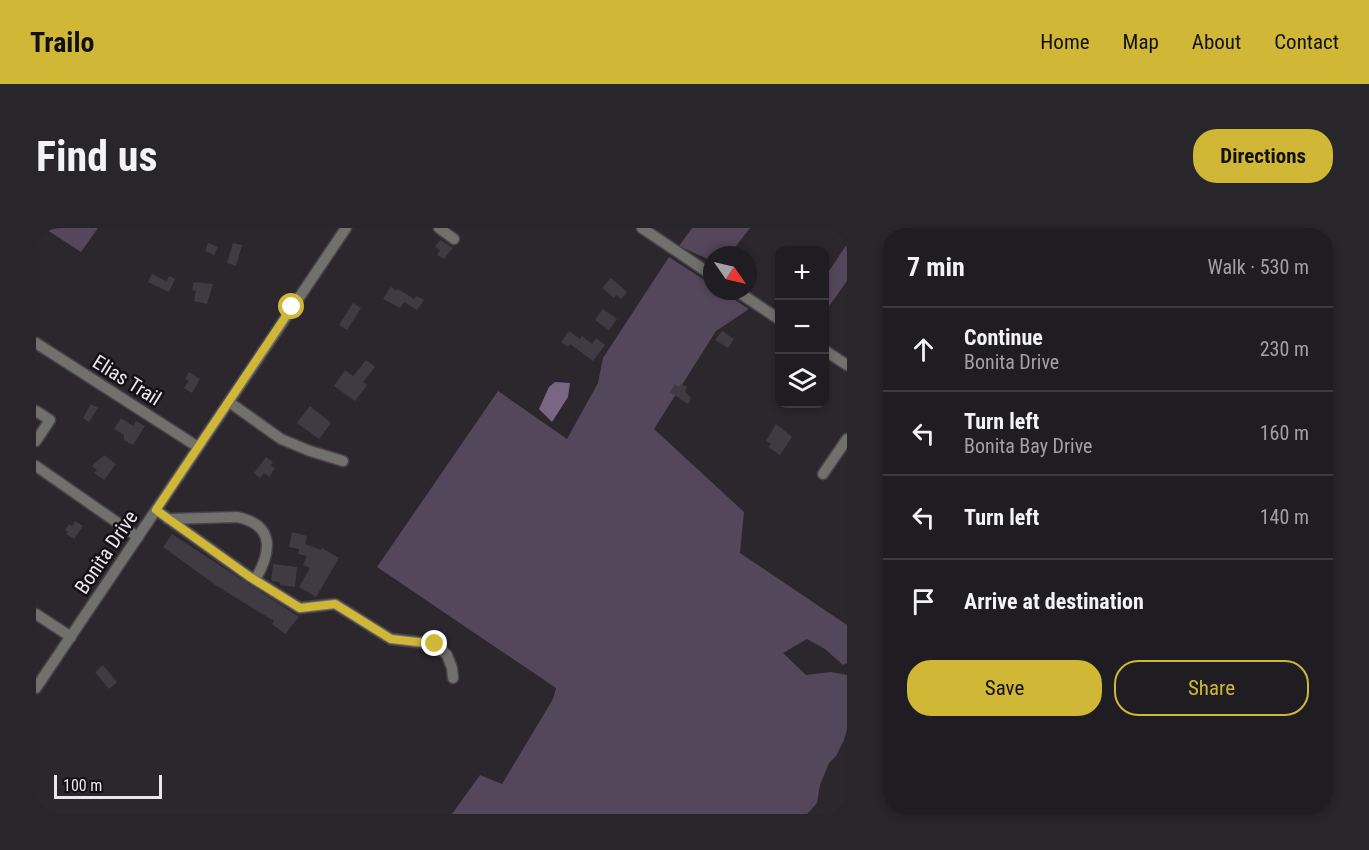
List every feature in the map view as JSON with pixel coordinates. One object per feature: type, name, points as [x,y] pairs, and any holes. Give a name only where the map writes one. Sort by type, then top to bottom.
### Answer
[{"type":"street","name":"Bonita Drive","points":[[36,688],[346,228]]},
{"type":"street","points":[[439,228],[454,238]]},
{"type":"street","points":[[642,228],[703,268]]},
{"type":"street","points":[[750,300],[775,317]]},
{"type":"street","name":"Elias Trail","points":[[36,344],[198,447]]},
{"type":"street","points":[[829,353],[847,365]]},
{"type":"street","points":[[229,402],[280,439],[343,461]]},
{"type":"street","points":[[36,411],[50,420],[36,441]]},
{"type":"street","points":[[823,474],[847,439]]},
{"type":"street","points":[[36,466],[138,537]]},
{"type":"street","points":[[156,510],[255,580],[300,608],[335,604],[391,639],[435,644],[447,655],[453,678]]},
{"type":"street","points":[[168,519],[237,517],[247,519],[261,529],[268,548],[255,580]]},
{"type":"street","points":[[36,614],[71,637]]},
{"type":"shaded area","points":[[44,228],[98,228],[81,252]]},
{"type":"shaded area","points":[[692,228],[750,228],[736,246],[703,246],[703,257],[679,246]]},
{"type":"shaded area","points":[[847,244],[847,281],[829,306],[829,300],[829,271]]},
{"type":"shaded area","points":[[669,257],[703,279],[703,300],[735,300],[749,309],[716,331],[654,429],[744,512],[740,553],[847,625],[847,663],[843,665],[825,649],[807,639],[783,653],[806,675],[831,672],[847,675],[847,729],[844,740],[836,756],[829,763],[820,785],[817,803],[807,814],[452,814],[480,775],[502,784],[553,699],[556,688],[377,567],[498,391],[567,439],[598,383],[603,358]]},
{"type":"shaded area","points":[[555,382],[570,383],[568,397],[552,422],[539,409],[549,387]]},
{"type":"building","points":[[440,240],[453,248],[444,259],[437,255],[440,250],[435,247]]},
{"type":"building","points":[[208,243],[218,247],[214,255],[205,251]]},
{"type":"building","points":[[233,243],[242,245],[236,266],[227,263]]},
{"type":"building","points":[[152,274],[166,281],[169,276],[175,279],[169,292],[148,282]]},
{"type":"building","points":[[611,278],[627,292],[621,299],[616,295],[614,298],[602,288]]},
{"type":"building","points":[[194,282],[213,284],[207,304],[194,301],[196,291],[192,290]]},
{"type":"building","points":[[391,287],[414,299],[417,296],[424,300],[417,310],[404,302],[400,308],[383,299]]},
{"type":"building","points":[[353,303],[361,308],[347,330],[339,325]]},
{"type":"building","points":[[603,309],[617,319],[609,330],[595,320]]},
{"type":"building","points":[[569,331],[580,339],[582,336],[592,344],[596,338],[605,345],[593,361],[570,344],[568,347],[561,342]]},
{"type":"building","points":[[722,331],[734,339],[728,348],[715,340]]},
{"type":"building","points":[[366,360],[375,367],[363,382],[367,385],[355,401],[334,386],[345,370],[353,376]]},
{"type":"building","points":[[189,372],[200,379],[192,393],[184,388],[189,381],[185,379]]},
{"type":"building","points":[[675,384],[679,387],[681,384],[687,387],[685,391],[691,398],[688,404],[670,392]]},
{"type":"building","points":[[91,404],[98,408],[89,422],[83,418]]},
{"type":"building","points":[[310,406],[331,423],[319,439],[297,423]]},
{"type":"building","points":[[121,418],[133,426],[136,421],[145,426],[133,445],[124,440],[124,435],[114,429]]},
{"type":"building","points":[[776,424],[792,437],[780,455],[768,447],[771,444],[766,441]]},
{"type":"building","points":[[104,455],[116,464],[104,480],[94,473],[97,470],[92,466]]},
{"type":"building","points":[[266,457],[273,462],[271,465],[275,468],[269,477],[264,473],[260,478],[254,473]]},
{"type":"building","points":[[75,521],[83,526],[74,539],[66,534],[68,532],[65,530]]},
{"type":"building","points":[[292,532],[307,536],[305,544],[321,550],[322,548],[339,558],[316,597],[299,587],[310,568],[303,565],[307,556],[298,554],[299,549],[289,547]]},
{"type":"building","points":[[172,534],[299,617],[285,634],[272,624],[274,621],[217,586],[163,547]]},
{"type":"building","points":[[273,564],[297,567],[295,587],[271,581]]},
{"type":"building","points":[[103,665],[117,682],[109,689],[95,672]]},
{"type":"route","points":[[292,307],[156,510],[191,537],[300,608],[335,604],[391,639],[435,644]]}]
